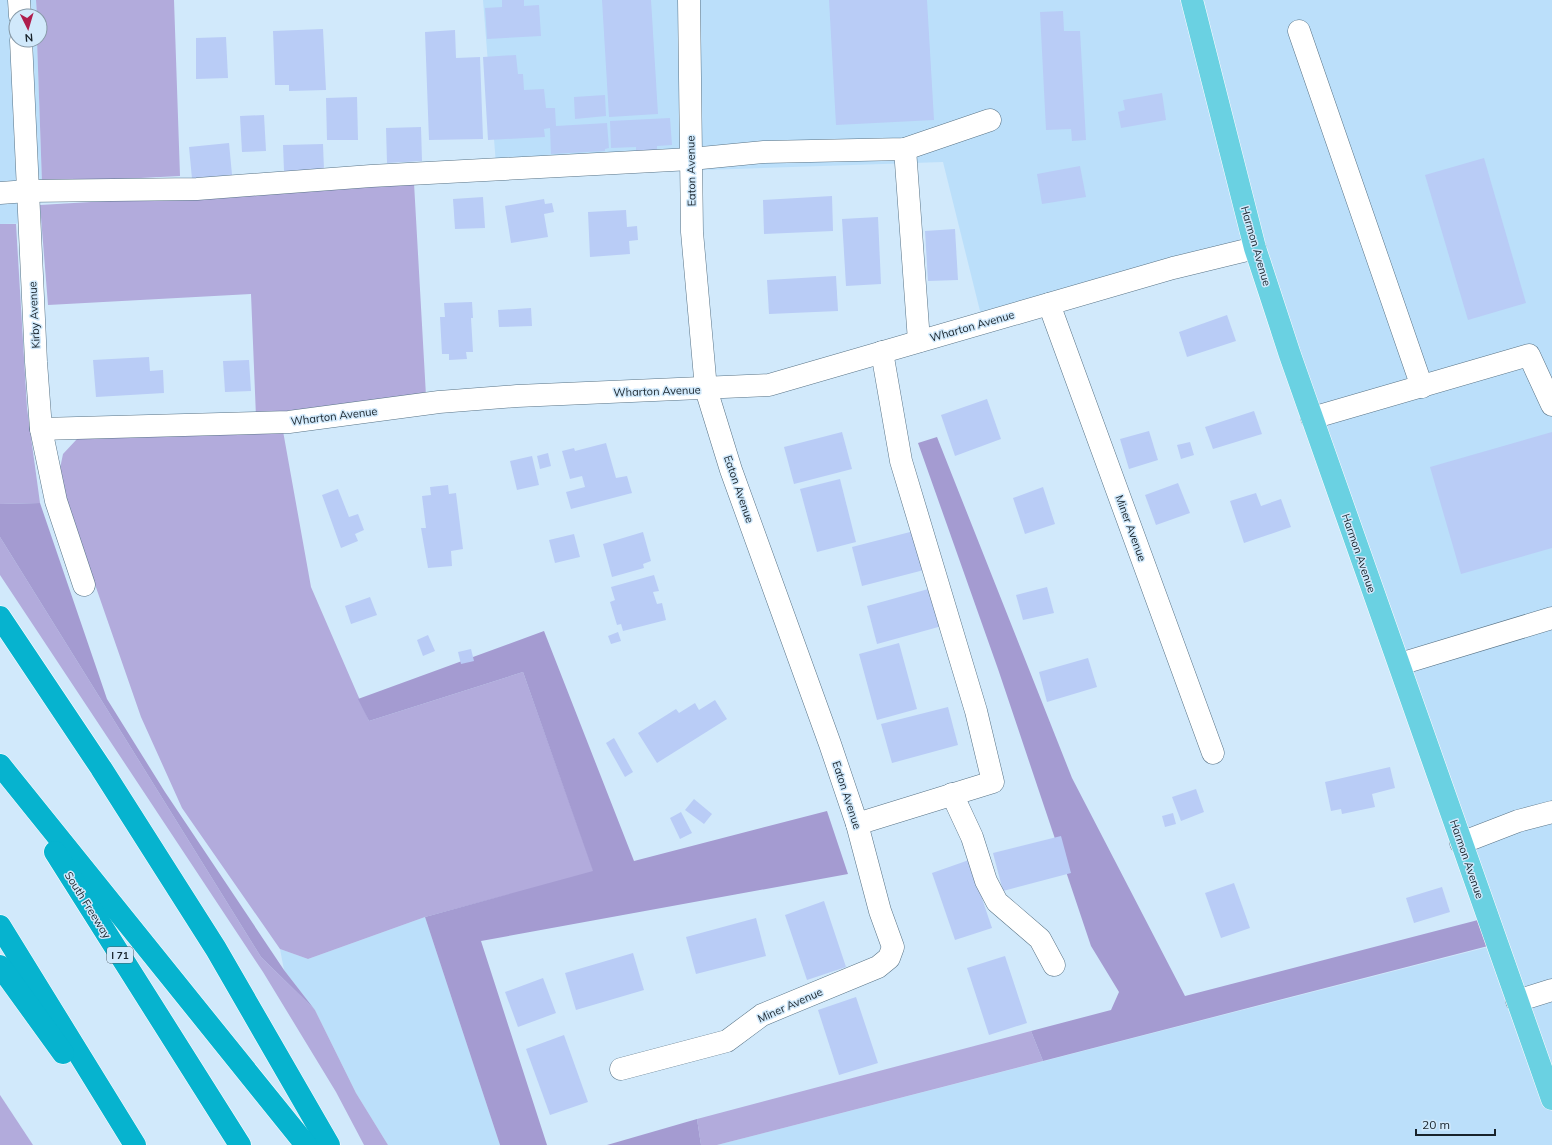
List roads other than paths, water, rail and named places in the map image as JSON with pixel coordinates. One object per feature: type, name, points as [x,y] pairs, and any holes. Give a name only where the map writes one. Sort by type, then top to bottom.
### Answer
[{"type":"highway","points":[[0,617],[101,768],[216,949],[329,1145]]},
{"type":"highway","points":[[0,766],[306,1145]]},
{"type":"highway","name":"South Freeway","points":[[0,766],[240,1145]]},
{"type":"highway","points":[[0,926],[135,1145]]},
{"type":"highway","points":[[0,966],[130,1145]]},
{"type":"main road","name":"Harmon Avenue","points":[[1192,0],[1254,248],[1312,418],[1400,664],[1460,843],[1552,1099]]},
{"type":"street","name":"Eaton Avenue","points":[[689,0],[692,232],[706,389],[731,470],[830,744],[857,824],[880,911],[893,947],[889,958]]},
{"type":"street","points":[[1299,31],[1422,387]]},
{"type":"street","name":"Kirby Avenue","points":[[21,48],[41,429],[56,501],[84,584]]},
{"type":"street","points":[[0,193],[28,191],[197,188],[371,176],[691,159],[764,152],[905,149],[990,120]]},
{"type":"street","points":[[905,149],[919,341]]},
{"type":"street","name":"Wharton Avenue","points":[[41,429],[289,422],[439,402],[517,396],[706,389],[769,385],[1172,268],[1254,248]]},
{"type":"street","name":"Miner Avenue","points":[[1049,304],[1213,753]]},
{"type":"street","points":[[857,824],[993,782],[976,711],[901,461],[882,352]]},
{"type":"street","points":[[1312,418],[1422,387],[1529,354],[1552,405]]},
{"type":"street","points":[[1400,664],[1552,618]]},
{"type":"street","points":[[952,794],[972,837],[986,881],[997,902],[1040,939],[1054,965]]},
{"type":"street","points":[[1460,843],[1518,821],[1552,812]]},
{"type":"street","name":"Miner Avenue","points":[[621,1069],[727,1041],[762,1015],[859,976],[878,967],[889,958]]},
{"type":"street","points":[[1517,1001],[1552,990]]}]
